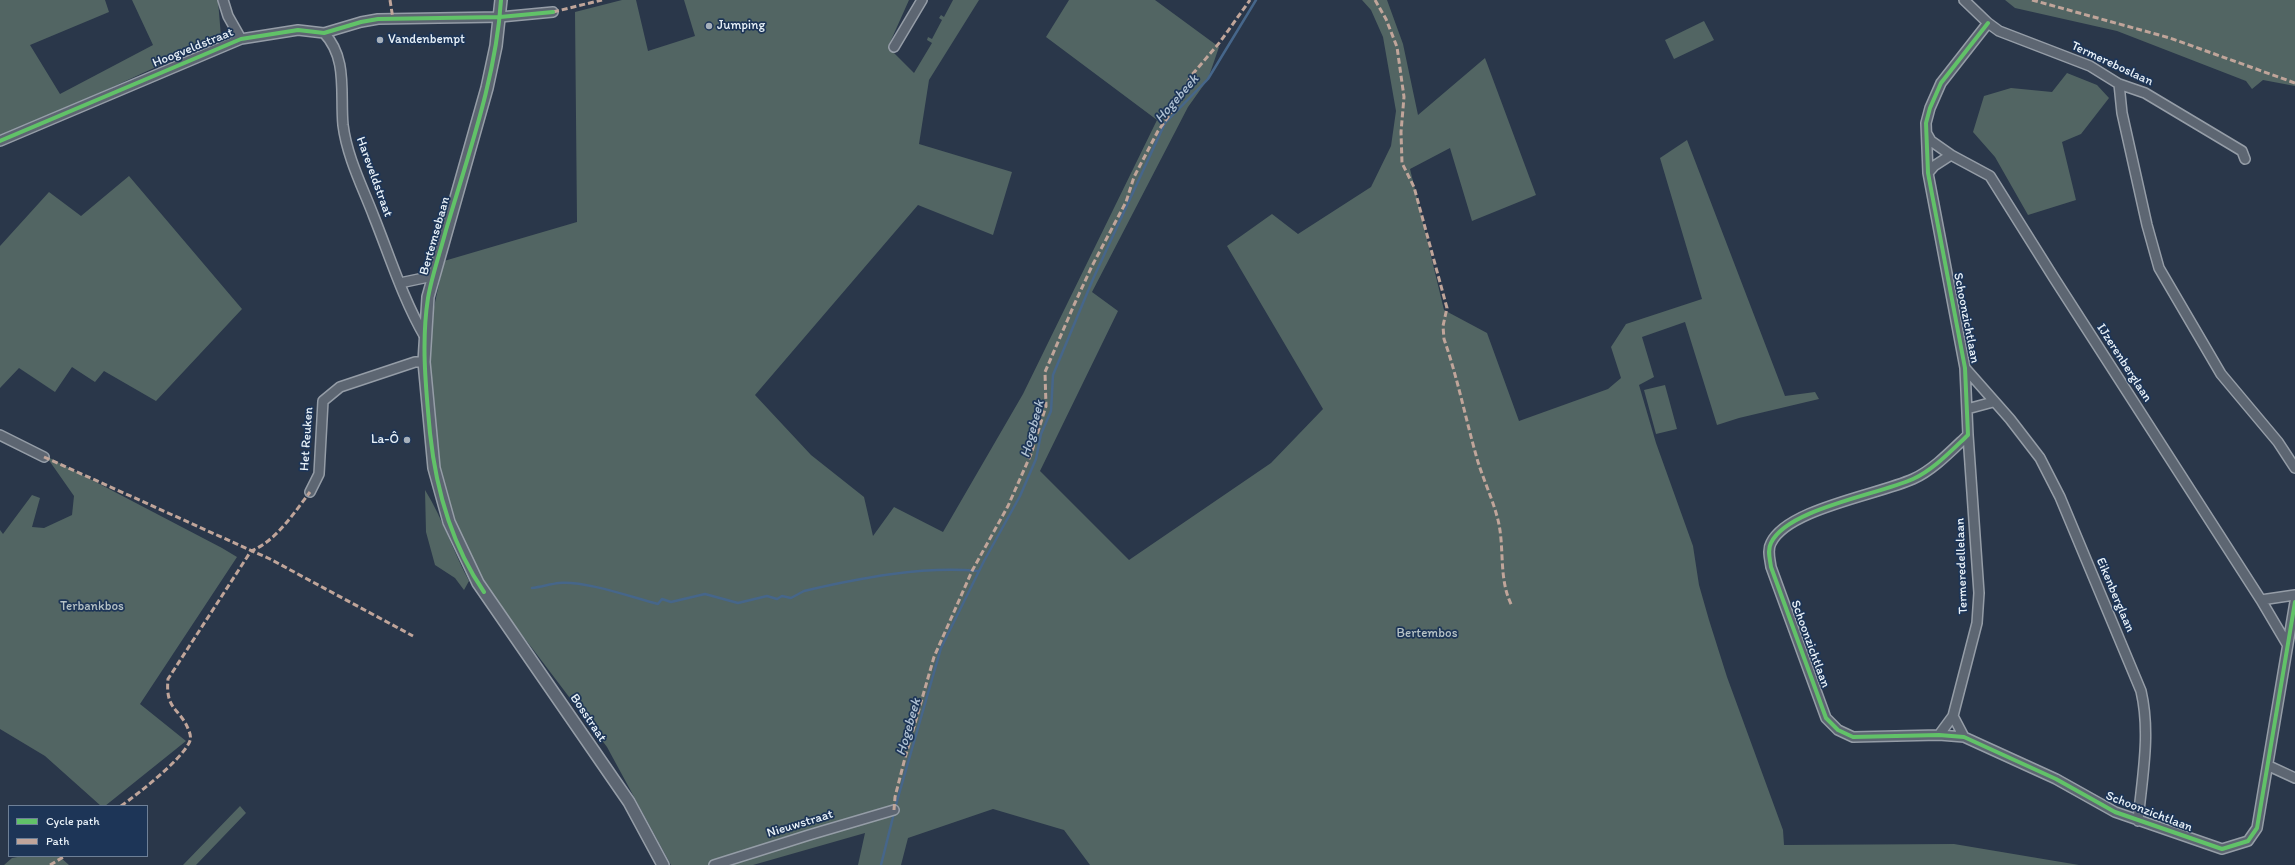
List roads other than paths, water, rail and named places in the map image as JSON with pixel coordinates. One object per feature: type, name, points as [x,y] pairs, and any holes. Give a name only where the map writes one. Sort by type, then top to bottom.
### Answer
[{"type":"street","points":[[223,0],[228,16],[240,39]]},
{"type":"street","name":"Bertemsebaan","points":[[484,592],[460,549],[440,497],[434,468],[424,362],[428,304],[433,276],[487,88],[500,17],[501,0]]},
{"type":"street","points":[[894,47],[922,0]]},
{"type":"street","name":"Termereboslaan","points":[[1964,0],[1988,23],[2009,36],[2090,66],[2119,84],[2145,93],[2242,151],[2245,159]]},
{"type":"street","name":"Hoogveldstraat","points":[[0,141],[240,39],[298,30],[324,33],[361,22],[378,19],[500,17],[554,12]]},
{"type":"street","name":"Schoonzichtlaan","points":[[1988,23],[1941,84],[1930,108],[1927,134],[1928,173],[1966,368],[1968,435],[1936,463],[1914,478],[1799,517],[1778,533],[1770,544],[1769,554],[1771,567],[1823,711],[1831,725],[1853,737],[1964,737],[2056,779],[2115,812],[2222,849],[2248,841],[2257,828],[2269,766],[2287,644],[2295,602]]},
{"type":"street","name":"Hareveldstraat","points":[[324,33],[333,44],[339,60],[344,127],[350,155],[410,312],[425,337]]},
{"type":"street","points":[[2119,84],[2123,120],[2147,225],[2159,268],[2221,374],[2278,442],[2295,468]]},
{"type":"street","name":"IJzerenberglaan","points":[[1927,134],[1931,141],[1951,155],[1990,176],[2261,600],[2287,644]]},
{"type":"street","points":[[1928,173],[1934,166],[1951,155]]},
{"type":"street","points":[[400,283],[433,276]]},
{"type":"street","name":"Het Reuken","points":[[310,492],[319,474],[323,401],[332,392],[340,387],[415,362],[424,362]]},
{"type":"street","name":"Eikenberglaan","points":[[1966,368],[2040,458],[2060,497],[2141,691],[2147,733],[2138,821]]},
{"type":"street","points":[[1967,409],[1994,402]]},
{"type":"street","points":[[0,435],[44,457]]},
{"type":"street","name":"Termeredellelaan","points":[[1939,736],[1953,716],[1977,623],[1979,593],[1968,435]]},
{"type":"street","name":"Bosstraat","points":[[484,592],[629,802],[663,865]]},
{"type":"street","points":[[2261,600],[2295,595]]},
{"type":"street","points":[[1953,716],[1964,737]]},
{"type":"street","points":[[2269,766],[2295,778]]},
{"type":"street","name":"Nieuwstraat","points":[[714,865],[894,810]]},
{"type":"waterway","name":"Hogebeek","points":[[895,808],[941,648],[984,561],[1020,496],[1036,459],[1041,434],[1051,411],[1053,375],[1093,279],[1165,123],[1208,79],[1256,0]]},
{"type":"waterway","points":[[532,588],[559,583],[570,583],[596,587],[658,604],[662,599],[671,602],[705,594],[738,603],[767,596],[777,599],[782,596],[791,598],[804,591],[891,574],[935,570],[978,571]]},
{"type":"waterway","name":"Hogebeek","points":[[881,865],[894,813]]},
{"type":"place","name":"Jumping","points":[[709,26]]},
{"type":"place","name":"Vandenbempt","points":[[380,40]]},
{"type":"place","name":"La-Ô","points":[[407,440]]},
{"type":"park label","name":"Terbankbos","points":[[92,607]]},
{"type":"park label","name":"Bertembos","points":[[1427,634]]}]
